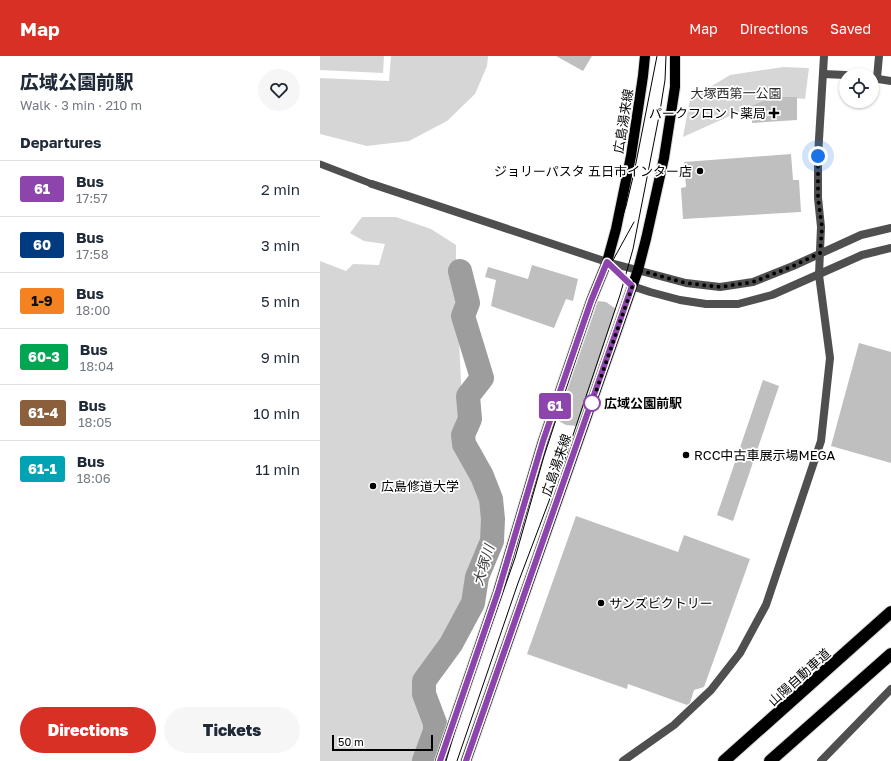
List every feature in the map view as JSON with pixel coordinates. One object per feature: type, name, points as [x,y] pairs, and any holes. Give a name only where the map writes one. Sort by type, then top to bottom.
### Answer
[{"type":"highway","name":"山陽自動車道","points":[[724,761],[891,612]]},
{"type":"highway","points":[[770,761],[891,654]]},
{"type":"main road","name":"広島湯来線","points":[[440,761],[498,592],[543,441],[591,301],[607,262],[616,230],[630,156],[645,56]]},
{"type":"main road","name":"広島湯来線","points":[[466,761],[638,270],[664,158],[675,87],[675,56]]},
{"type":"street","points":[[623,761],[674,725],[711,690],[740,653],[766,606],[820,441],[830,358],[819,275],[822,227],[818,198],[818,156],[824,56]]},
{"type":"street","points":[[877,68],[879,56]]},
{"type":"street","points":[[823,74],[839,75]]},
{"type":"street","points":[[879,79],[891,81]]},
{"type":"street","points":[[372,184],[607,262],[686,283],[720,287],[753,282],[793,266],[861,235],[891,228]]},
{"type":"street","points":[[607,262],[632,286],[680,300],[706,304],[738,304],[772,295],[862,255],[891,248]]},
{"type":"street","points":[[821,761],[891,689]]},
{"type":"lane","points":[[320,164],[372,184]]},
{"type":"green space","points":[[320,56],[384,56],[383,73],[320,70]]},
{"type":"green space","points":[[391,56],[488,56],[487,66],[475,94],[447,121],[409,141],[367,146],[320,134],[320,78],[389,81]]},
{"type":"green space","name":"大塚西第一公園","points":[[783,67],[809,68],[805,99],[782,97],[765,100],[683,137],[690,99],[730,75]]},
{"type":"green space","name":"広島修道大学","points":[[362,217],[396,217],[431,229],[456,245],[456,272],[463,302],[458,319],[462,403],[460,445],[476,473],[488,507],[485,543],[471,579],[461,617],[416,686],[430,729],[419,761],[320,761],[320,261],[346,271],[353,264],[379,265],[385,244],[364,241],[350,233]]},
{"type":"building","points":[[556,56],[592,56],[583,71]]},
{"type":"building","name":"パークフロント薬局","points":[[782,97],[797,97],[797,120],[752,123],[751,106],[765,100]]},
{"type":"building","points":[[791,154],[793,180],[799,180],[801,212],[683,219],[681,188],[686,187],[684,162]]},
{"type":"building","points":[[532,265],[578,279],[573,301],[566,299],[554,328],[491,306],[496,280],[485,277],[488,267],[528,279]]},
{"type":"building","points":[[598,301],[606,302],[616,309],[577,426],[566,425],[557,420]]},
{"type":"building","points":[[859,343],[891,352],[891,463],[831,446]]},
{"type":"building","points":[[763,380],[779,386],[733,521],[717,515]]},
{"type":"building","points":[[576,516],[678,552],[684,535],[750,559],[704,687],[694,690],[690,703],[687,705],[628,684],[627,689],[527,654]]},
{"type":"waterway","name":"大塚川","points":[[424,761],[435,731],[435,723],[424,694],[424,681],[451,644],[473,603],[477,577],[492,541],[493,519],[491,499],[482,476],[464,444],[463,435],[470,419],[468,396],[482,378],[463,316],[468,303],[460,271]]},
{"type":"tram line","points":[[446,761],[460,713],[515,558],[544,456],[626,206],[657,56]]},
{"type":"tram line","points":[[457,761],[518,583],[566,456],[620,295],[633,249],[660,111],[665,80],[666,56]]},
{"type":"tram line","points":[[612,262],[634,222]]},
{"type":"bus line","name":"61","points":[[440,761],[498,592],[543,441],[591,301],[607,262],[632,286],[466,761]]},
{"type":"place","name":"パークフロント薬局","points":[[774,113]]},
{"type":"place","name":"ジョリーパスタ 五日市インター店","points":[[700,171]]},
{"type":"place","name":"広域公園前駅","points":[[592,403]]},
{"type":"place","name":"RCC中古車展示場MEGA","points":[[686,455]]},
{"type":"place","name":"広島修道大学","points":[[373,486]]},
{"type":"place","name":"サンズビクトリー","points":[[601,603]]},
{"type":"route","points":[[592,403],[638,270],[686,283],[720,287],[753,282],[793,266],[820,253],[822,227],[818,198],[818,156]]}]
